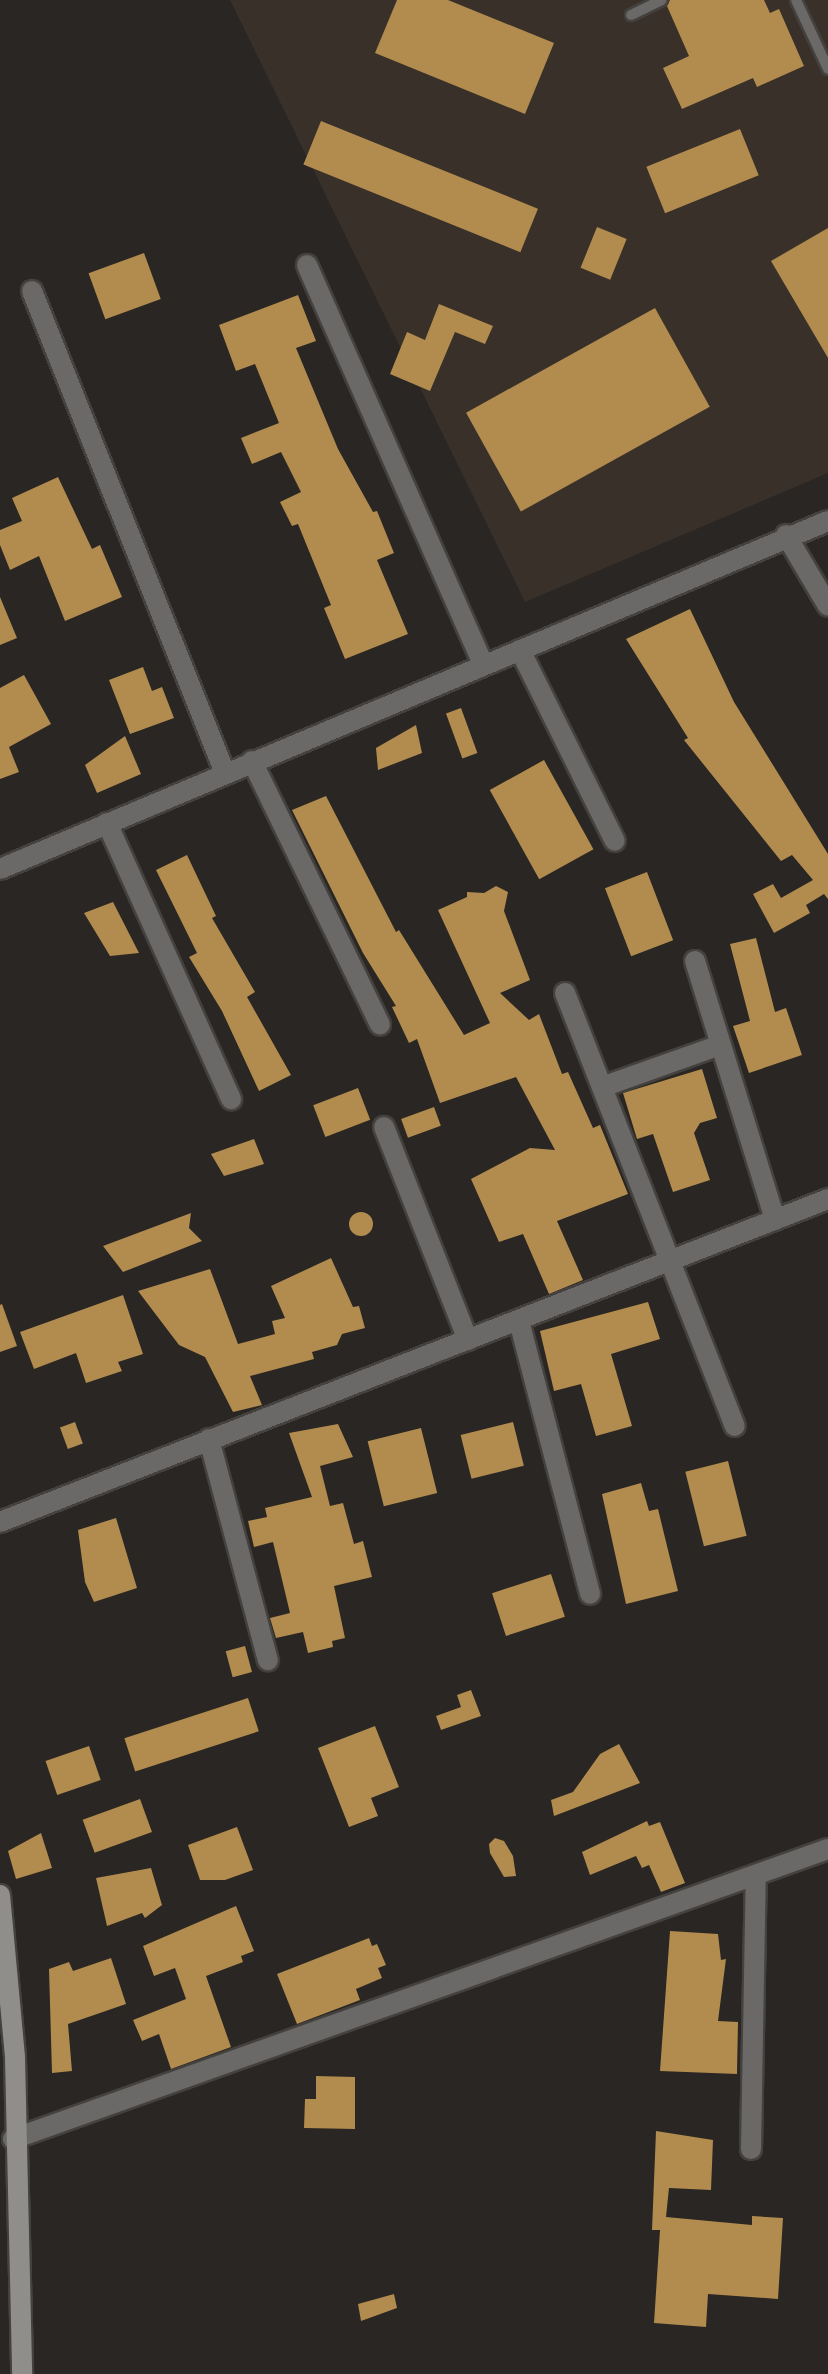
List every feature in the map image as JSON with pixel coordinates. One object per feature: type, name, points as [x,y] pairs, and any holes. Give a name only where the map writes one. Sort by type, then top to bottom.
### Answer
[{"type":"main road","points":[[0,1895],[15,2058],[13,2139],[22,2374]]},
{"type":"street","points":[[307,265],[483,664]]},
{"type":"street","points":[[32,291],[225,773]]},
{"type":"street","points":[[0,868],[786,535],[828,521]]},
{"type":"street","points":[[786,535],[828,606]]},
{"type":"street","points":[[520,650],[615,841]]},
{"type":"street","points":[[252,761],[380,1025]]},
{"type":"street","points":[[107,823],[231,1099]]},
{"type":"street","points":[[695,961],[775,1220]]},
{"type":"street","points":[[565,993],[735,1426]]},
{"type":"street","points":[[602,1087],[720,1045]]},
{"type":"street","points":[[384,1127],[468,1340]]},
{"type":"street","points":[[0,1522],[828,1199]]},
{"type":"street","points":[[519,1321],[590,1594]]},
{"type":"street","points":[[209,1439],[268,1660]]},
{"type":"street","points":[[13,2139],[828,1849]]},
{"type":"street","points":[[751,2149],[756,1875]]},
{"type":"lane","points":[[631,15],[662,0]]},
{"type":"lane","points":[[796,0],[828,69]]},
{"type":"shaded area","points":[[230,0],[828,0],[828,473],[525,602]]},
{"type":"building","points":[[397,0],[448,0],[554,43],[525,114],[375,53]]},
{"type":"building","points":[[670,0],[764,0],[770,13],[779,9],[804,66],[757,87],[753,78],[682,109],[663,68],[689,56],[667,6]]},
{"type":"building","points":[[321,121],[538,209],[520,252],[303,165]]},
{"type":"building","points":[[740,129],[759,175],[665,213],[646,167]]},
{"type":"building","points":[[597,227],[627,239],[610,280],[581,268]]},
{"type":"building","points":[[828,228],[828,358],[771,261]]},
{"type":"building","points":[[144,253],[161,299],[105,319],[89,273]]},
{"type":"building","points":[[298,295],[316,341],[296,348],[338,449],[373,512],[377,511],[394,553],[377,560],[408,634],[345,659],[324,608],[331,605],[298,524],[292,526],[280,502],[301,492],[281,452],[252,464],[241,438],[279,423],[255,364],[236,371],[219,325]]},
{"type":"building","points":[[439,304],[493,326],[485,344],[455,332],[430,391],[390,374],[407,332],[425,340]]},
{"type":"building","points":[[655,308],[710,407],[521,512],[466,413]]},
{"type":"building","points":[[58,477],[92,549],[100,545],[122,597],[65,621],[39,556],[10,570],[0,545],[0,530],[22,521],[12,498]]},
{"type":"building","points":[[0,597],[17,638],[0,645]]},
{"type":"building","points":[[690,609],[734,702],[828,854],[828,899],[824,894],[806,905],[810,913],[774,933],[753,894],[773,884],[781,898],[813,880],[792,855],[781,861],[684,740],[688,738],[626,639]]},
{"type":"building","points":[[143,667],[152,691],[162,687],[174,718],[130,734],[109,680]]},
{"type":"building","points":[[24,675],[51,724],[9,747],[19,772],[0,779],[0,688]]},
{"type":"building","points":[[461,708],[477,753],[462,759],[446,713]]},
{"type":"building","points":[[416,725],[422,753],[378,770],[376,748]]},
{"type":"building","points":[[125,736],[141,774],[97,793],[85,765]]},
{"type":"building","points":[[544,760],[593,849],[539,879],[490,790]]},
{"type":"building","points":[[326,796],[396,932],[399,930],[464,1035],[490,1023],[438,910],[467,897],[467,892],[484,893],[496,886],[508,892],[504,911],[530,980],[500,993],[529,1020],[539,1014],[562,1074],[568,1072],[593,1128],[600,1125],[628,1194],[557,1221],[583,1280],[549,1294],[523,1234],[499,1242],[471,1179],[530,1148],[555,1150],[516,1077],[440,1103],[417,1039],[409,1043],[392,1007],[396,1006],[363,953],[292,810]]},
{"type":"building","points":[[187,855],[216,916],[212,918],[255,992],[247,997],[291,1075],[259,1091],[222,1011],[189,957],[197,953],[156,870]]},
{"type":"building","points":[[647,872],[673,940],[631,956],[605,888]]},
{"type":"building","points":[[113,902],[139,953],[110,956],[84,913]]},
{"type":"building","points":[[756,938],[775,1012],[786,1008],[802,1055],[749,1073],[733,1026],[750,1021],[730,944]]},
{"type":"building","points":[[702,1069],[717,1118],[700,1123],[694,1133],[710,1180],[673,1192],[653,1134],[637,1139],[623,1093]]},
{"type":"building","points":[[358,1088],[370,1120],[325,1137],[313,1105]]},
{"type":"building","points":[[434,1107],[441,1126],[408,1138],[401,1119]]},
{"type":"building","points":[[254,1139],[264,1164],[224,1176],[211,1154]]},
{"type":"building","points":[[361,1212],[372,1219],[373,1224],[366,1235],[361,1236],[350,1229],[349,1224],[356,1213]]},
{"type":"building","points":[[191,1213],[189,1228],[202,1241],[123,1272],[103,1246]]},
{"type":"building","points":[[331,1258],[353,1307],[359,1306],[365,1328],[342,1334],[337,1345],[312,1352],[314,1359],[250,1376],[262,1405],[233,1412],[205,1357],[179,1345],[138,1291],[210,1269],[238,1344],[275,1334],[272,1321],[285,1318],[271,1286]]},
{"type":"building","points":[[123,1295],[143,1354],[118,1362],[122,1371],[86,1383],[76,1353],[34,1369],[20,1332]]},
{"type":"building","points":[[648,1302],[660,1339],[611,1354],[632,1426],[596,1436],[581,1384],[554,1391],[540,1331]]},
{"type":"building","points":[[0,1305],[17,1346],[0,1352]]},
{"type":"building","points":[[75,1422],[83,1444],[68,1449],[60,1427]]},
{"type":"building","points":[[513,1422],[524,1466],[471,1479],[461,1435]]},
{"type":"building","points":[[338,1424],[353,1457],[320,1466],[330,1506],[343,1503],[354,1544],[363,1541],[372,1577],[334,1586],[345,1638],[332,1641],[333,1647],[308,1653],[303,1632],[276,1638],[270,1618],[290,1613],[273,1542],[254,1547],[248,1521],[267,1517],[265,1508],[312,1497],[289,1433]]},
{"type":"building","points":[[421,1428],[437,1493],[384,1506],[368,1441]]},
{"type":"building","points":[[728,1461],[747,1536],[704,1546],[685,1472]]},
{"type":"building","points":[[641,1483],[649,1511],[658,1509],[678,1591],[626,1604],[602,1494]]},
{"type":"building","points":[[116,1518],[137,1588],[94,1602],[85,1582],[78,1530]]},
{"type":"building","points":[[551,1574],[565,1617],[506,1636],[492,1593]]},
{"type":"building","points":[[245,1646],[252,1672],[233,1677],[226,1651]]},
{"type":"building","points":[[471,1690],[481,1716],[441,1730],[436,1716],[461,1707],[457,1695]]},
{"type":"building","points":[[248,1698],[259,1731],[135,1771],[124,1738]]},
{"type":"building","points":[[375,1726],[399,1787],[371,1798],[378,1816],[349,1827],[318,1748]]},
{"type":"building","points":[[619,1744],[640,1783],[554,1816],[551,1800],[573,1792],[600,1754]]},
{"type":"building","points":[[89,1746],[101,1780],[57,1795],[46,1761]]},
{"type":"building","points":[[140,1799],[152,1832],[95,1853],[83,1820]]},
{"type":"building","points":[[647,1821],[649,1826],[660,1822],[685,1883],[661,1892],[649,1865],[642,1868],[636,1856],[590,1875],[582,1852]]},
{"type":"building","points":[[237,1827],[253,1870],[225,1880],[200,1880],[188,1845]]},
{"type":"building","points":[[41,1833],[52,1868],[16,1879],[8,1851]]},
{"type":"building","points":[[495,1838],[504,1841],[513,1856],[516,1876],[504,1877],[490,1853],[489,1844]]},
{"type":"building","points":[[151,1868],[162,1905],[145,1918],[142,1913],[107,1926],[96,1878]]},
{"type":"building","points":[[236,1906],[254,1951],[241,1956],[243,1962],[206,1976],[231,2047],[171,2069],[159,2034],[142,2041],[133,2020],[186,1999],[175,1968],[154,1976],[143,1946]]},
{"type":"building","points":[[670,1931],[718,1934],[721,1960],[726,1959],[718,2021],[738,2022],[737,2074],[660,2071]]},
{"type":"building","points":[[369,1938],[372,1946],[377,1944],[386,1965],[378,1968],[382,1978],[356,1989],[360,2000],[297,2024],[277,1974]]},
{"type":"building","points":[[111,1958],[126,2004],[68,2024],[72,2071],[52,2073],[49,1969],[69,1962],[73,1971]]},
{"type":"building","points":[[316,2076],[355,2077],[355,2129],[304,2128],[305,2099],[316,2099]]},
{"type":"building","points":[[656,2131],[713,2140],[711,2190],[669,2188],[666,2217],[752,2225],[752,2216],[783,2218],[778,2299],[708,2294],[706,2327],[654,2323],[660,2230],[652,2230]]},
{"type":"building","points":[[394,2294],[397,2308],[361,2321],[358,2304]]}]
